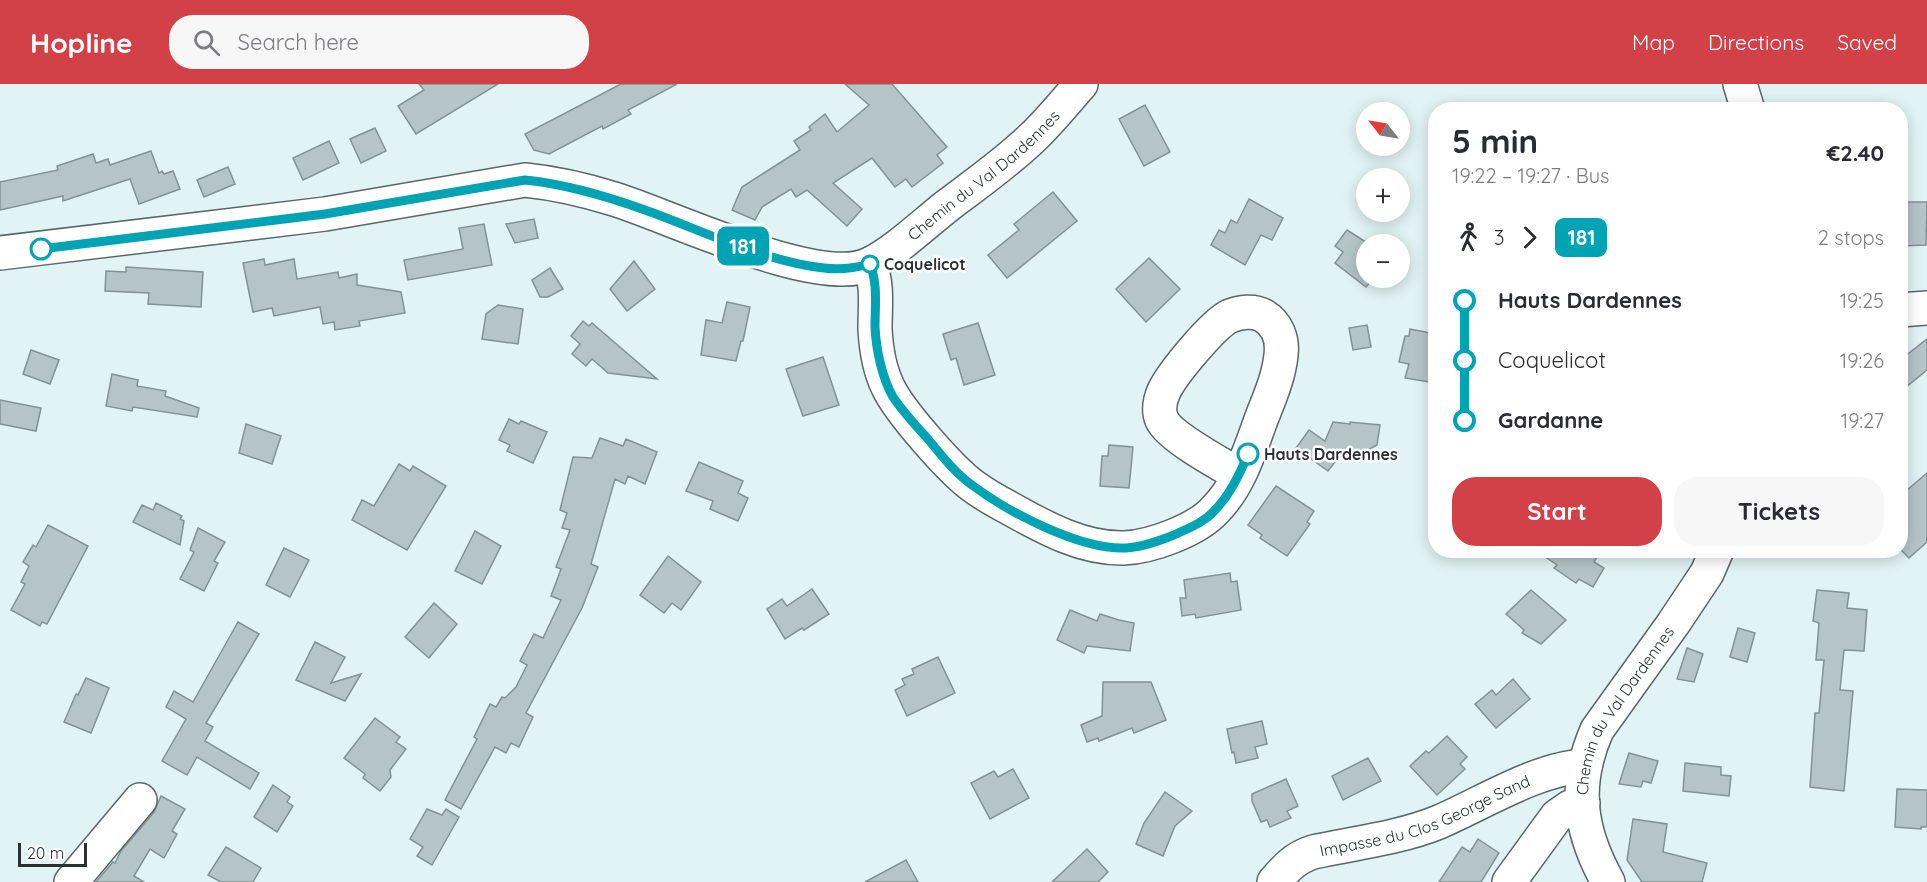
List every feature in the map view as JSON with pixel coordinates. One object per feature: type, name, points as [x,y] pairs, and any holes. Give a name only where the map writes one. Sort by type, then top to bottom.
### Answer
[{"type":"street","name":"Chemin du Val Dardennes","points":[[0,253],[325,214],[525,180],[550,182],[613,199],[782,260],[842,269],[870,264],[902,241],[1031,139],[1081,84]]},
{"type":"street","points":[[1740,84],[1746,102]]},
{"type":"street","points":[[870,264],[876,285],[875,330],[886,385],[894,399],[970,484],[1051,530],[1096,545],[1126,548],[1158,541],[1206,518],[1225,498],[1239,476],[1272,391],[1282,354],[1277,328],[1262,315],[1253,312],[1240,313],[1216,326],[1170,380],[1160,407],[1161,419],[1175,435],[1239,476]]},
{"type":"street","points":[[1908,309],[1927,308]]},
{"type":"street","name":"Chemin du Val Dardennes","points":[[1608,882],[1589,844],[1584,821],[1585,766],[1598,730],[1673,624],[1707,573],[1714,558]]},
{"type":"street","name":"Impasse du Clos George Sand","points":[[1274,882],[1299,857],[1412,831],[1438,822],[1543,775],[1570,766],[1585,766]]},
{"type":"street","points":[[71,882],[140,800]]},
{"type":"street","points":[[1509,882],[1557,816],[1570,807],[1583,803]]},
{"type":"building","points":[[419,84],[498,84],[416,134],[398,106],[424,90]]},
{"type":"building","points":[[621,84],[677,84],[628,110],[631,114],[603,129],[602,126],[549,154],[534,150],[525,134]]},
{"type":"building","points":[[845,84],[892,84],[947,147],[937,155],[943,163],[912,187],[906,179],[895,187],[872,158],[833,183],[862,209],[847,226],[807,190],[796,197],[791,189],[762,207],[755,220],[732,210],[742,187],[800,150],[794,141],[811,130],[809,127],[825,114],[837,132],[869,105]]},
{"type":"building","points":[[1145,105],[1170,152],[1144,166],[1119,119]]},
{"type":"building","points":[[375,128],[386,151],[361,163],[350,139]]},
{"type":"building","points":[[329,141],[339,163],[303,180],[293,158]]},
{"type":"building","points":[[151,151],[159,173],[173,171],[180,189],[139,204],[130,179],[63,201],[63,196],[0,210],[0,182],[58,170],[57,166],[93,154],[96,163],[108,159],[110,165]]},
{"type":"building","points":[[228,167],[235,184],[204,197],[197,180]]},
{"type":"building","points":[[1053,192],[1077,221],[1007,278],[988,255],[1019,230],[1014,224]]},
{"type":"building","points":[[1249,199],[1283,218],[1272,240],[1261,235],[1245,265],[1211,245],[1219,230],[1225,233],[1231,220],[1237,223]]},
{"type":"building","points":[[1908,202],[1927,202],[1926,245],[1908,246]]},
{"type":"building","points":[[534,219],[538,238],[515,243],[506,224]]},
{"type":"building","points":[[484,224],[492,265],[408,280],[404,260],[463,249],[459,228]]},
{"type":"building","points":[[1347,230],[1356,236],[1356,279],[1335,263],[1343,252],[1335,246]]},
{"type":"building","points":[[1149,258],[1180,289],[1146,322],[1116,289]]},
{"type":"building","points":[[264,259],[265,265],[294,259],[297,279],[338,272],[339,278],[357,274],[357,285],[401,292],[405,313],[359,321],[360,326],[335,330],[334,322],[323,324],[320,307],[274,316],[272,308],[253,312],[243,263]]},
{"type":"building","points":[[634,261],[655,289],[627,311],[610,289]]},
{"type":"building","points":[[126,267],[203,272],[201,307],[148,304],[149,293],[105,291],[106,271],[126,272]]},
{"type":"building","points":[[550,268],[563,289],[548,297],[540,297],[532,280]]},
{"type":"building","points":[[727,302],[750,307],[736,361],[701,355],[706,320],[722,323]]},
{"type":"building","points":[[498,305],[523,309],[518,344],[482,339],[486,314]]},
{"type":"building","points":[[583,321],[589,326],[592,323],[657,379],[608,373],[592,359],[586,366],[572,354],[580,344],[571,336]]},
{"type":"building","points":[[978,323],[995,375],[964,385],[956,358],[951,360],[943,334]]},
{"type":"building","points":[[1367,325],[1371,347],[1353,350],[1349,328]]},
{"type":"building","points":[[1410,329],[1428,332],[1428,382],[1405,378],[1409,364],[1399,362],[1405,336],[1409,336]]},
{"type":"building","points":[[1927,339],[1927,370],[1908,385],[1908,354]]},
{"type":"building","points":[[31,350],[59,360],[50,384],[23,374]]},
{"type":"building","points":[[823,357],[839,405],[803,416],[786,369]]},
{"type":"building","points":[[112,374],[138,380],[137,386],[166,391],[165,396],[199,408],[197,417],[133,407],[132,411],[106,406]]},
{"type":"building","points":[[0,400],[41,408],[36,431],[0,424]]},
{"type":"building","points":[[509,419],[519,424],[521,421],[547,432],[533,463],[507,451],[510,445],[499,440]]},
{"type":"building","points":[[1333,422],[1380,425],[1377,445],[1352,459],[1345,449],[1328,471],[1296,448],[1309,430],[1325,441]]},
{"type":"building","points":[[246,424],[281,436],[272,464],[239,453]]},
{"type":"building","points":[[600,438],[623,446],[626,439],[657,452],[645,484],[628,476],[625,484],[615,479],[591,564],[598,567],[582,608],[526,713],[533,717],[519,747],[511,743],[506,753],[495,747],[461,809],[445,800],[477,739],[474,737],[490,704],[496,707],[502,697],[505,698],[516,687],[527,665],[520,661],[534,634],[543,638],[561,600],[551,596],[561,569],[556,567],[570,530],[562,528],[567,513],[560,510],[573,457],[592,458]]},
{"type":"building","points":[[1109,445],[1133,447],[1129,488],[1100,486],[1102,456],[1108,456]]},
{"type":"building","points":[[699,462],[743,481],[738,493],[748,498],[738,521],[710,509],[713,501],[686,491]]},
{"type":"building","points":[[399,464],[410,471],[413,466],[446,486],[407,550],[352,520],[362,500],[374,506]]},
{"type":"building","points":[[1927,473],[1927,542],[1909,558],[1908,557],[1908,489]]},
{"type":"building","points":[[1276,486],[1314,511],[1307,522],[1310,524],[1287,556],[1260,538],[1262,535],[1248,525]]},
{"type":"building","points":[[156,503],[182,516],[180,519],[184,521],[180,545],[133,522],[142,505],[153,510]]},
{"type":"building","points":[[48,525],[88,546],[47,624],[42,622],[40,626],[11,610],[25,584],[21,582],[29,566],[23,562],[33,545],[36,547]]},
{"type":"building","points":[[198,528],[225,542],[214,561],[218,563],[204,591],[180,579],[194,552],[190,550]]},
{"type":"building","points":[[475,531],[501,546],[482,584],[455,571]]},
{"type":"building","points":[[284,548],[309,560],[290,597],[266,585]]},
{"type":"building","points":[[668,556],[701,582],[681,610],[672,603],[664,613],[640,595]]},
{"type":"building","points":[[1547,558],[1596,558],[1594,562],[1604,568],[1593,587],[1579,579],[1576,583],[1554,568],[1557,565]]},
{"type":"building","points":[[1230,573],[1231,582],[1237,581],[1241,610],[1196,618],[1195,614],[1182,616],[1180,598],[1186,598],[1184,580]]},
{"type":"building","points":[[812,589],[829,614],[785,639],[767,609],[782,599],[787,606]]},
{"type":"building","points":[[1531,590],[1566,620],[1541,644],[1522,633],[1524,630],[1506,614]]},
{"type":"building","points":[[1817,590],[1849,593],[1847,608],[1867,610],[1864,651],[1844,650],[1840,690],[1853,691],[1844,791],[1810,787],[1815,713],[1819,713],[1824,660],[1816,660],[1819,623],[1813,621]]},
{"type":"building","points":[[434,603],[457,624],[429,658],[405,637]]},
{"type":"building","points":[[1070,610],[1097,621],[1100,614],[1134,623],[1130,651],[1087,646],[1084,653],[1057,640]]},
{"type":"building","points":[[238,622],[259,634],[206,723],[213,727],[205,741],[259,773],[250,789],[197,757],[187,775],[162,761],[186,719],[166,707],[174,691],[193,702]]},
{"type":"building","points":[[1738,628],[1755,633],[1747,662],[1730,657]]},
{"type":"building","points":[[315,642],[345,657],[331,683],[361,674],[345,701],[296,680]]},
{"type":"building","points":[[1687,648],[1703,654],[1694,682],[1677,679]]},
{"type":"building","points":[[938,657],[955,693],[907,716],[895,690],[905,685],[902,679],[914,674],[912,669]]},
{"type":"building","points":[[86,678],[109,688],[91,733],[64,722]]},
{"type":"building","points":[[1513,679],[1530,699],[1496,728],[1475,704],[1492,690],[1496,695]]},
{"type":"building","points":[[1103,682],[1151,682],[1166,720],[1134,733],[1132,728],[1099,741],[1098,738],[1087,742],[1081,725],[1102,716]]},
{"type":"building","points":[[375,718],[400,737],[396,742],[406,749],[390,770],[391,777],[380,791],[363,778],[365,774],[344,758]]},
{"type":"building","points":[[1262,721],[1267,744],[1255,747],[1258,758],[1236,763],[1227,729]]},
{"type":"building","points":[[1447,736],[1467,757],[1460,764],[1465,769],[1437,795],[1410,766],[1426,751],[1429,753]]},
{"type":"building","points":[[1629,753],[1658,761],[1651,783],[1643,781],[1641,787],[1619,784]]},
{"type":"building","points":[[1368,758],[1381,781],[1343,800],[1332,776]]},
{"type":"building","points":[[1685,763],[1721,767],[1721,775],[1731,776],[1729,796],[1683,791]]},
{"type":"building","points":[[1013,769],[1029,798],[990,819],[971,783],[994,771],[998,777]]},
{"type":"building","points":[[1286,779],[1298,806],[1287,811],[1291,818],[1270,827],[1267,820],[1261,822],[1252,801],[1252,794]]},
{"type":"building","points":[[273,785],[290,797],[287,802],[293,806],[277,832],[254,817]]},
{"type":"building","points":[[1897,789],[1927,790],[1927,827],[1921,827],[1921,829],[1895,827]]},
{"type":"building","points":[[1165,792],[1192,811],[1175,826],[1163,856],[1136,844],[1144,823]]},
{"type":"building","points":[[161,796],[185,809],[172,831],[177,834],[164,858],[150,849],[134,876],[144,882],[96,882],[113,862],[115,863],[121,851],[154,812]]},
{"type":"building","points":[[427,809],[442,815],[446,809],[459,817],[432,865],[417,856],[423,847],[410,839]]},
{"type":"building","points":[[1633,819],[1667,824],[1663,852],[1707,863],[1702,882],[1642,882],[1627,860]]},
{"type":"building","points":[[1478,839],[1499,853],[1481,882],[1439,882],[1462,847],[1470,852]]},
{"type":"building","points":[[226,847],[261,868],[253,882],[221,882],[208,875]]},
{"type":"building","points":[[1087,849],[1108,872],[1098,882],[1052,882]]},
{"type":"building","points":[[906,860],[918,882],[865,882]]},
{"type":"bus line","name":"181","points":[[41,249],[325,214],[507,182],[525,180],[550,182],[646,210],[782,260],[842,269],[870,264],[876,285],[875,330],[880,359],[886,385],[894,399],[970,484],[1051,530],[1096,545],[1111,547],[1126,548],[1158,541],[1193,526],[1215,511],[1236,480],[1248,454]]},
{"type":"place","name":"Coquelicot","points":[[870,264]]},
{"type":"place","name":"Hauts Dardennes","points":[[1248,454]]}]
